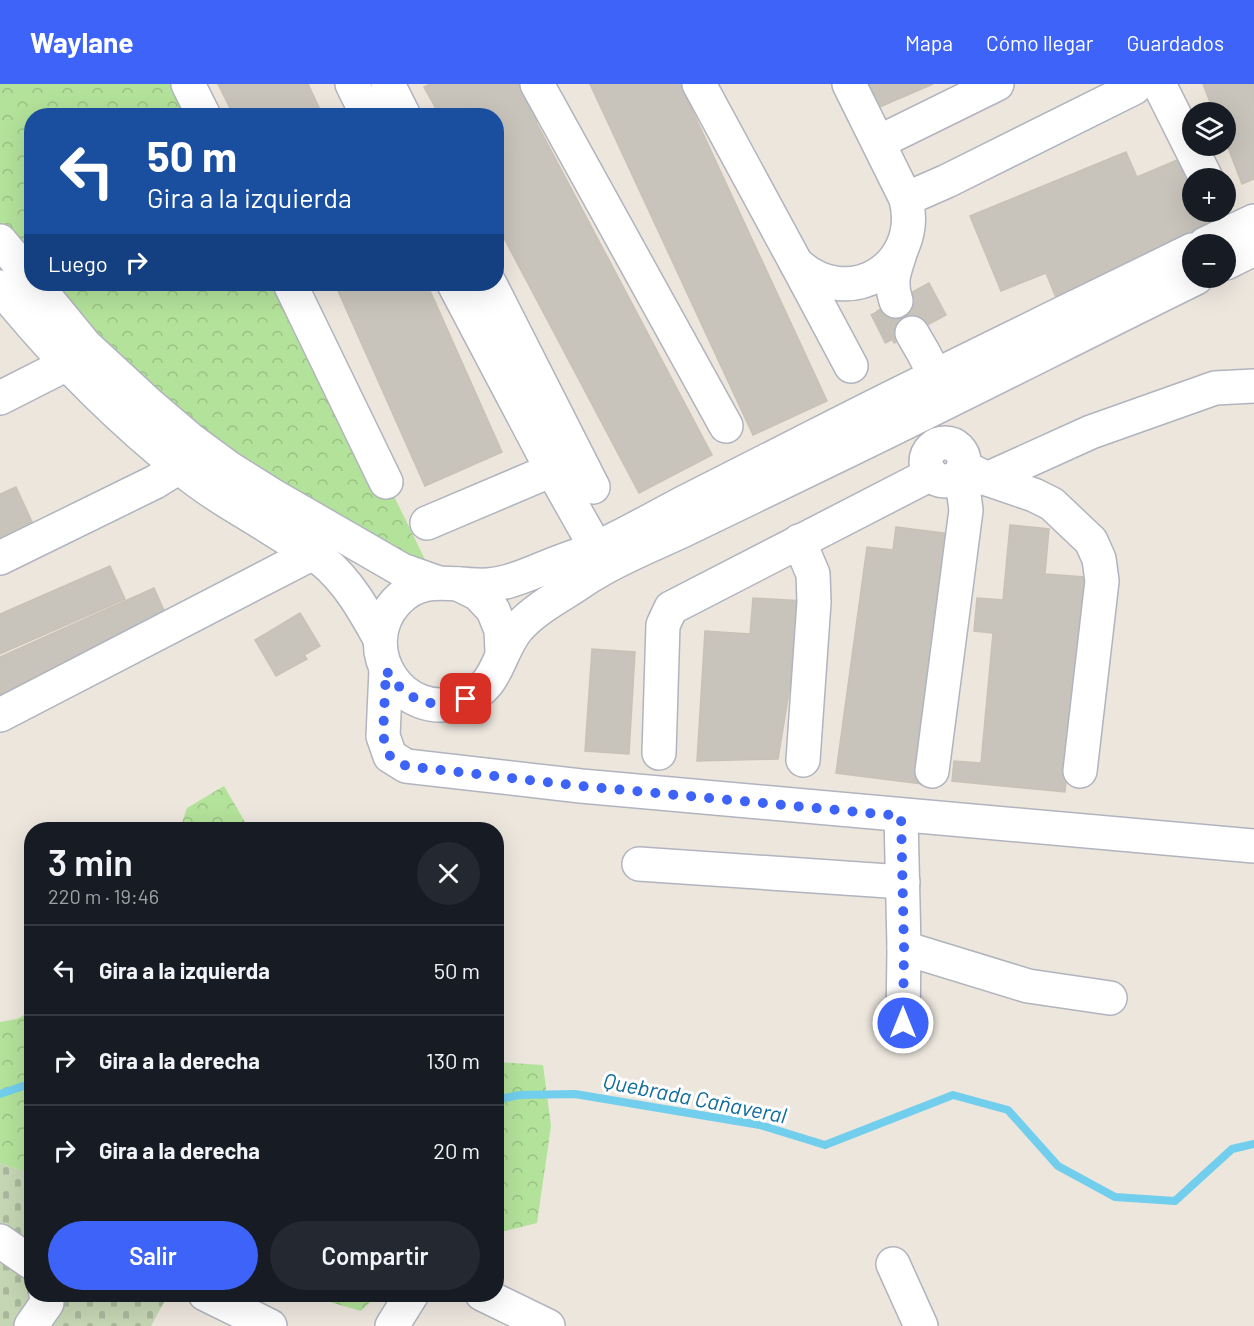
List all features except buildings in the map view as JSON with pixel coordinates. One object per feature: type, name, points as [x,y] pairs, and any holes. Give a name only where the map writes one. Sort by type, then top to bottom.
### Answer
[{"type":"street","points":[[188,84],[200,108]]},
{"type":"street","points":[[352,84],[364,108]]},
{"type":"street","points":[[388,84],[400,108]]},
{"type":"street","points":[[537,84],[726,426]]},
{"type":"street","points":[[699,84],[850,366]]},
{"type":"street","points":[[796,263],[818,278],[867,291],[890,304],[894,272],[905,242],[910,217],[906,199],[849,84]]},
{"type":"street","points":[[879,142],[997,84]]},
{"type":"street","points":[[906,199],[1147,86],[1200,168]]},
{"type":"street","points":[[1225,234],[1254,220]]},
{"type":"street","points":[[0,241],[24,270]]},
{"type":"street","points":[[1236,258],[1254,249]]},
{"type":"street","points":[[843,284],[861,282],[877,275],[891,264],[901,250]]},
{"type":"street","points":[[1182,255],[926,380],[596,548],[513,580],[484,586],[447,583],[419,586],[404,595],[391,607],[383,622],[383,736],[390,756],[406,766],[581,786],[1254,846]]},
{"type":"street","points":[[0,287],[15,319],[67,364],[121,418],[179,467],[219,497],[335,570],[366,614],[394,683],[420,701],[451,704],[466,699],[490,681],[510,638],[537,610],[602,569],[919,416],[1182,285]]},
{"type":"street","points":[[41,291],[85,345],[141,397],[229,468],[402,570],[478,594],[493,610],[501,630],[502,652]]},
{"type":"street","points":[[293,291],[386,482]]},
{"type":"street","points":[[458,291],[596,548]]},
{"type":"street","points":[[494,291],[593,487]]},
{"type":"street","points":[[906,336],[926,380]]},
{"type":"street","points":[[0,398],[67,364]]},
{"type":"street","points":[[659,753],[663,625],[671,608],[799,541],[955,468],[1091,432],[1215,388],[1254,386]]},
{"type":"street","points":[[919,416],[955,468],[966,510],[932,771]]},
{"type":"street","points":[[0,558],[155,482],[179,467]]},
{"type":"street","points":[[955,468],[1034,495],[1052,504],[1091,541],[1099,559],[1102,581],[1080,771]]},
{"type":"street","points":[[427,523],[552,470]]},
{"type":"street","points":[[799,541],[813,574],[814,602],[803,760]]},
{"type":"street","points":[[0,715],[311,554]]},
{"type":"street","points":[[901,816],[903,1023]]},
{"type":"street","points":[[639,864],[903,882]]},
{"type":"street","points":[[904,948],[1028,986],[1110,998]]},
{"type":"street","points":[[0,1241],[24,1258]]},
{"type":"street","points":[[893,1264],[921,1326]]},
{"type":"street","points":[[31,1326],[46,1302]]},
{"type":"street","points":[[221,1302],[270,1326]]},
{"type":"street","points":[[392,1326],[407,1302]]},
{"type":"street","points":[[498,1302],[548,1326]]},
{"type":"green space","points":[[0,84],[188,84],[200,108],[24,108],[24,270],[0,241]]},
{"type":"green space","points":[[43,291],[293,291],[436,582],[272,495]]},
{"type":"green space","points":[[224,786],[245,822],[182,822],[187,808]]},
{"type":"green space","points":[[24,1015],[24,1172],[0,1163],[0,1022],[17,1019]]},
{"type":"green space","points":[[504,1062],[543,1065],[551,1126],[537,1223],[504,1231]]},
{"type":"green space","points":[[0,1163],[24,1172],[24,1302],[164,1302],[151,1326],[0,1326]]},
{"type":"green space","points":[[330,1302],[370,1302],[361,1311]]},
{"type":"waterway","name":"Quebrada Cañaveral","points":[[0,1094],[24,1086]]},
{"type":"waterway","name":"Quebrada Cañaveral","points":[[504,1098],[519,1095],[575,1094],[760,1125],[825,1145],[953,1095],[1008,1110],[1058,1166],[1115,1197],[1175,1201],[1232,1149],[1254,1144]]},
{"type":"tunnel","points":[[885,307],[901,339]]},
{"type":"route","points":[[466,699],[451,704],[420,701],[394,683],[386,670],[383,736],[390,756],[406,766],[581,786],[901,816],[903,1023]]}]
